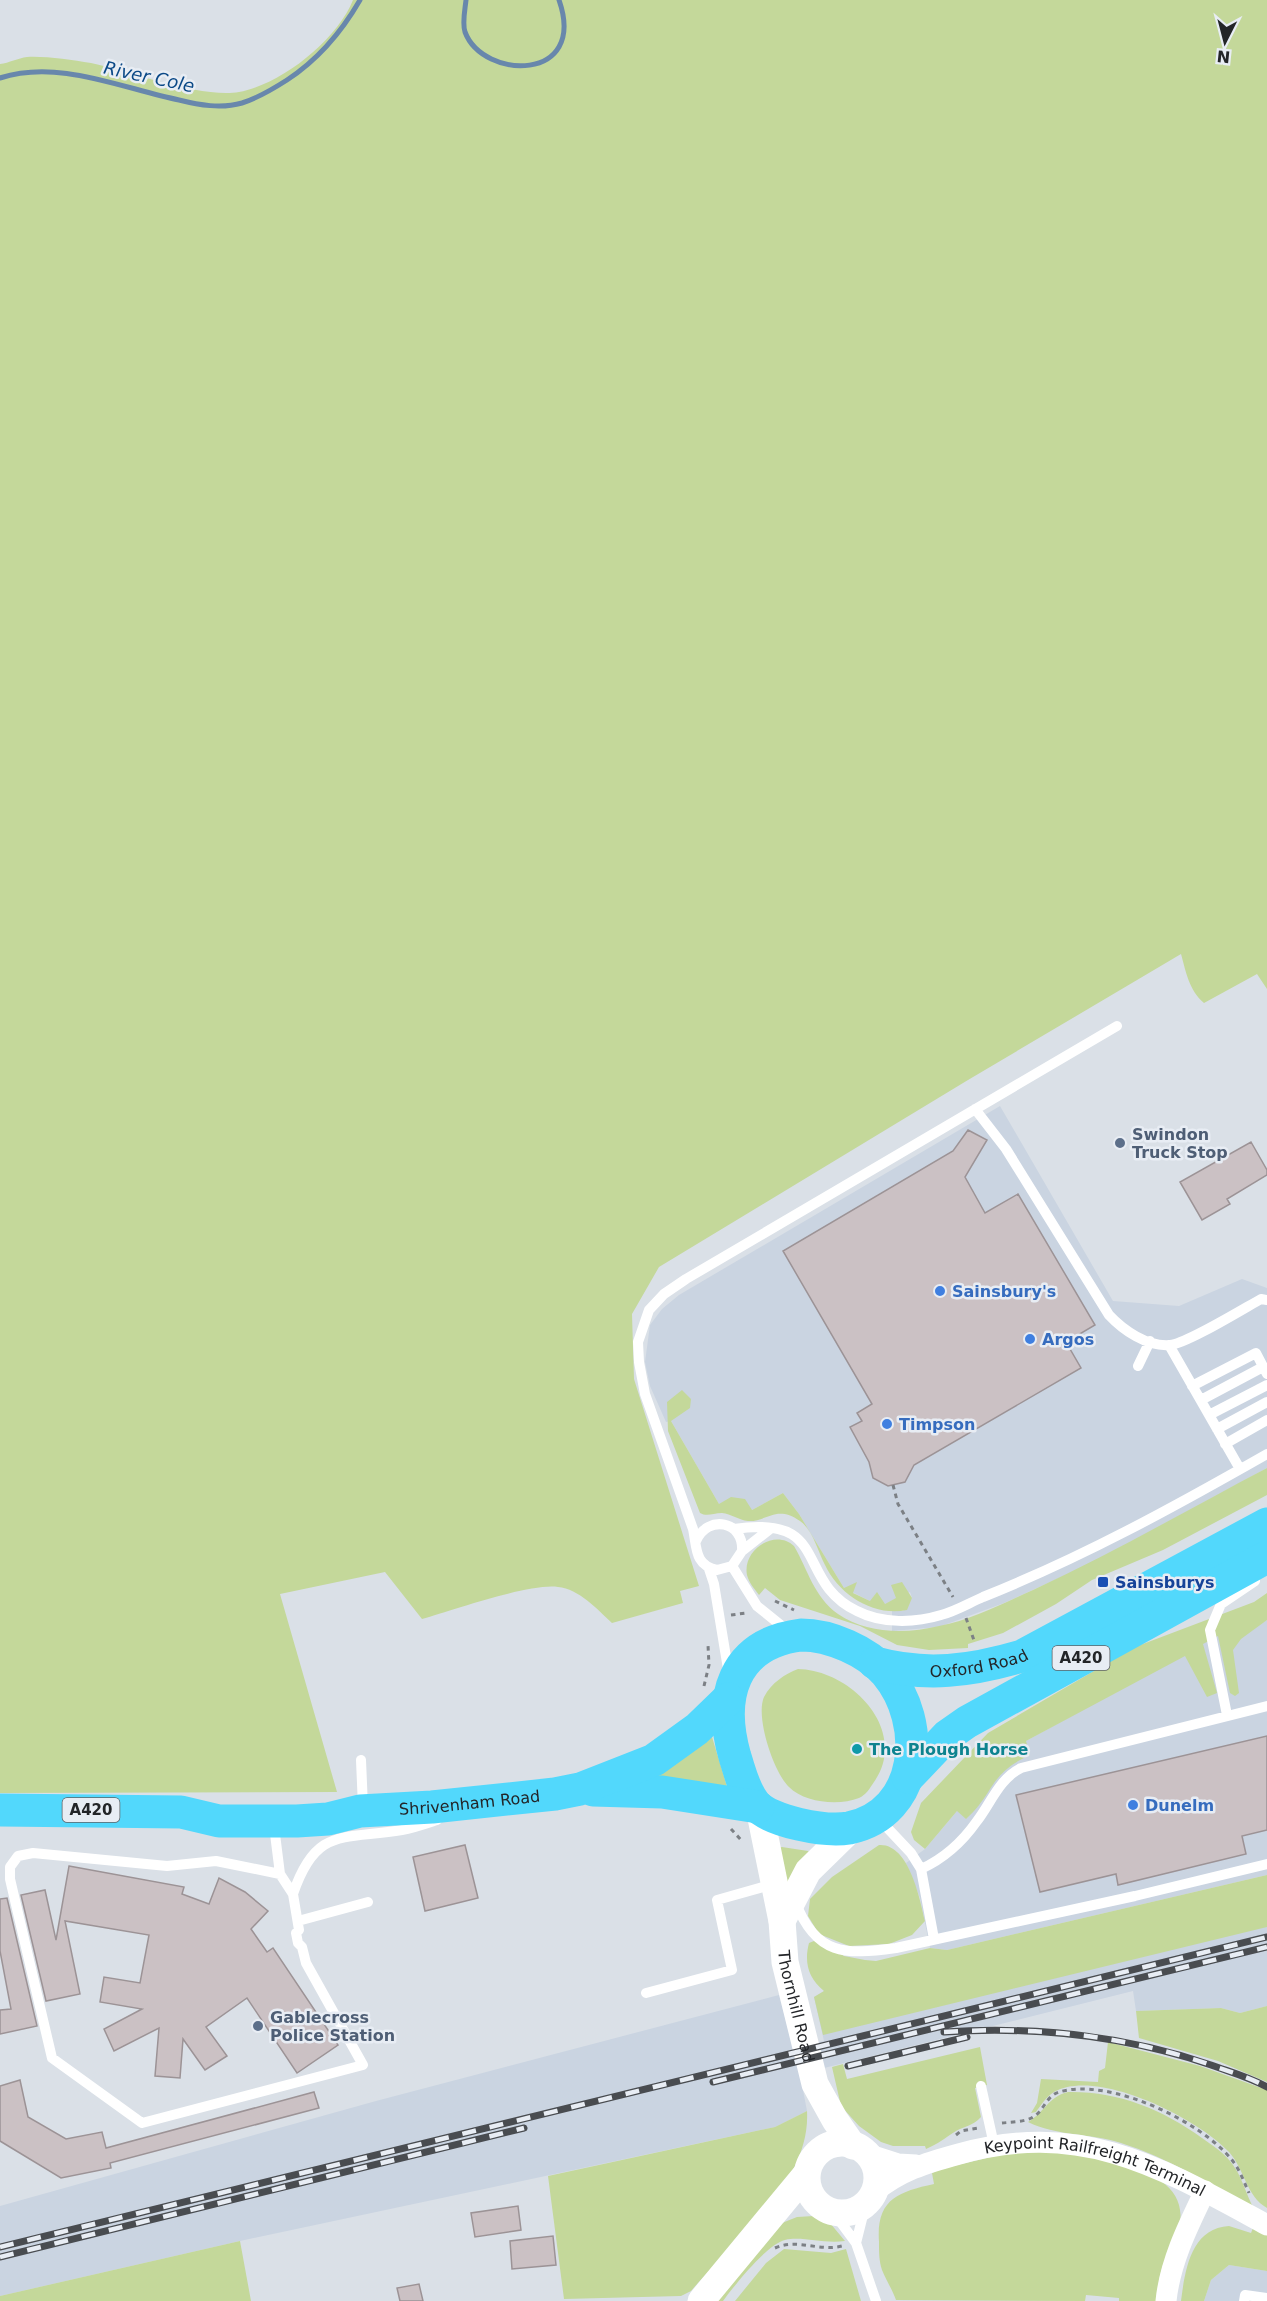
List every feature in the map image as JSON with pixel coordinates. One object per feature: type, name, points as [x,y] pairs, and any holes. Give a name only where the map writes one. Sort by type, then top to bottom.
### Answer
[{"type":"highway","name":"Oxford Road","points":[[875,1663],[902,1670],[948,1672],[979,1668],[1022,1656],[1267,1524]]},
{"type":"highway","name":"Oxford Road","points":[[908,1777],[947,1736],[967,1722],[1267,1557]]},
{"type":"highway","name":"A420","points":[[721,1691],[758,1651],[798,1623],[875,1663],[890,1678],[906,1712],[913,1744],[908,1777],[899,1796],[865,1822],[834,1828],[808,1825],[775,1817],[759,1808]]},
{"type":"highway","name":"Shrivenham Road","points":[[580,1789],[654,1760],[697,1729],[721,1691]]},
{"type":"highway","points":[[721,1691],[735,1756],[748,1793],[759,1808]]},
{"type":"highway","name":"Shrivenham Road","points":[[0,1810],[181,1812],[218,1803],[328,1819],[362,1811],[491,1802],[580,1789],[662,1792],[759,1808]]},
{"type":"street","name":"Thornhill Road","points":[[759,1808],[767,1846],[784,1890],[783,1947],[816,2088],[817,2128],[809,2167]]},
{"type":"street","points":[[784,1890],[865,1822]]},
{"type":"street","name":"Thornhill Road","points":[[816,2088],[860,2150]]},
{"type":"street","name":"Keypoint Railfreight Terminal","points":[[870,2198],[916,2166],[940,2159],[992,2135],[1107,2150],[1144,2161],[1264,2223]]},
{"type":"street","points":[[701,2301],[827,2147],[843,2144],[860,2150],[874,2164],[876,2176],[870,2198],[851,2212],[796,2210],[765,2225]]},
{"type":"street","name":"Keypoint Railfreight Terminal","points":[[860,2150],[883,2160],[916,2166]]},
{"type":"street","points":[[809,2167],[811,2194],[830,2211]]},
{"type":"street","points":[[1166,2301],[1174,2262],[1205,2191]]},
{"type":"lane","points":[[721,1691],[719,1616],[714,1584],[709,1569],[698,1558],[696,1541],[642,1383],[638,1342],[650,1310],[664,1294],[686,1280],[1117,1026]]},
{"type":"lane","points":[[975,1109],[1011,1158],[1109,1315],[1125,1330],[1150,1341],[1169,1345],[1261,1299],[1267,1300]]},
{"type":"lane","points":[[1138,1366],[1150,1341]]},
{"type":"lane","points":[[1169,1345],[1240,1469]]},
{"type":"lane","points":[[1192,1386],[1256,1353],[1265,1371],[1201,1400]]},
{"type":"lane","points":[[1209,1416],[1267,1385]]},
{"type":"lane","points":[[1217,1429],[1267,1402]]},
{"type":"lane","points":[[1226,1444],[1267,1420]]},
{"type":"lane","points":[[734,1529],[754,1527],[787,1529],[798,1538],[830,1591],[845,1605],[864,1615],[905,1621],[941,1615],[1024,1582],[1100,1546],[1267,1454]]},
{"type":"lane","points":[[696,1541],[699,1534],[711,1524],[727,1524],[741,1539],[742,1551]]},
{"type":"lane","points":[[709,1569],[722,1570],[732,1566],[742,1551],[770,1529]]},
{"type":"lane","points":[[732,1566],[757,1606],[771,1619],[798,1623]]},
{"type":"lane","points":[[1227,1715],[1211,1644],[1210,1630],[1213,1619],[1221,1604],[1267,1572]]},
{"type":"lane","points":[[921,1869],[935,1862],[962,1839],[1003,1782],[1021,1768],[1267,1706]]},
{"type":"lane","points":[[361,1760],[362,1811]]},
{"type":"lane","points":[[292,1894],[310,1858],[333,1839],[412,1828],[491,1802]]},
{"type":"lane","points":[[279,1813],[280,1874],[292,1894],[298,1926],[296,1933],[298,1943],[302,1947],[306,1963],[363,2065],[142,2123],[52,2058],[10,1879],[10,1867],[18,1856],[33,1853],[167,1866],[216,1861],[280,1874]]},
{"type":"lane","points":[[865,1822],[911,1853],[921,1869],[934,1939]]},
{"type":"lane","points":[[646,1994],[732,1970],[717,1900],[784,1890],[815,1937],[837,1950],[862,1952],[1136,1896],[1267,1864]]},
{"type":"lane","points":[[298,1926],[369,1902]]},
{"type":"lane","points":[[981,2086],[992,2135]]},
{"type":"lane","points":[[856,2243],[870,2198]]},
{"type":"lane","points":[[830,2211],[856,2243],[876,2301]]},
{"type":"lane","points":[[1244,2301],[1245,2295],[1267,2298]]},
{"type":"path","points":[[893,1485],[898,1504],[970,1626],[976,1650]]},
{"type":"path","points":[[721,1691],[709,1665],[705,1617],[748,1613],[766,1594],[798,1623]]},
{"type":"path","points":[[724,1824],[749,1851],[767,1846]]},
{"type":"path","points":[[940,2159],[958,2133],[992,2135],[1034,2116],[1051,2096],[1069,2090],[1099,2091],[1141,2100],[1174,2115],[1226,2154],[1238,2168],[1252,2200],[1267,2211],[1264,2223]]},
{"type":"path","points":[[770,2253],[785,2244],[828,2248],[856,2243]]},
{"type":"shaded area","points":[[1000,1106],[1113,1301],[1179,1306],[1242,1279],[1267,1288],[1267,1468],[1099,1560],[1004,1603],[939,1627],[892,1631],[892,1611],[903,1611],[912,1598],[910,1592],[885,1604],[870,1601],[844,1588],[799,1514],[783,1493],[752,1510],[719,1504],[671,1421],[666,1422],[650,1386],[645,1362],[650,1325],[662,1309],[679,1295]]},
{"type":"shaded area","points":[[1267,1620],[1267,1875],[947,1950],[930,1948],[920,1898],[906,1863],[925,1849],[957,1811],[1026,1741],[1218,1635],[1257,1626]]},
{"type":"shaded area","points":[[1267,1880],[1267,2006],[1240,2013],[1221,2008],[1136,2011],[1133,1991],[800,2074],[807,2111],[775,2127],[240,2241],[0,2296],[0,2206],[376,2101],[779,1995],[793,2048],[824,2041],[814,1997],[833,1986]]},
{"type":"shaded area","points":[[1229,2265],[1267,2271],[1267,2301],[1204,2301],[1211,2280]]},
{"type":"green space","points":[[353,0],[1267,0],[1267,989],[1257,974],[1204,1003],[1191,987],[1181,954],[659,1267],[632,1314],[634,1379],[699,1586],[680,1591],[683,1603],[612,1623],[587,1600],[573,1592],[558,1587],[545,1587],[491,1598],[422,1619],[385,1572],[280,1594],[337,1792],[0,1793],[0,64],[27,57],[59,58],[91,63],[206,92],[239,92],[273,80],[306,58],[334,30]]},
{"type":"green space","points":[[682,1390],[691,1399],[690,1408],[671,1421],[719,1504],[731,1497],[745,1499],[752,1510],[783,1493],[799,1514],[844,1588],[857,1582],[853,1593],[870,1601],[877,1592],[885,1604],[896,1598],[891,1585],[902,1582],[912,1598],[907,1610],[882,1610],[870,1607],[848,1594],[831,1576],[805,1525],[792,1516],[778,1514],[748,1521],[722,1513],[708,1515],[700,1513],[668,1431],[667,1402]]},
{"type":"green space","points":[[1267,1468],[1267,1495],[1163,1550],[1092,1580],[1056,1604],[1003,1633],[968,1644],[968,1648],[929,1650],[897,1645],[860,1626],[780,1600],[765,1588],[759,1595],[747,1575],[747,1566],[755,1550],[769,1541],[778,1539],[786,1541],[794,1546],[823,1600],[849,1621],[874,1629],[900,1631],[926,1629],[975,1615],[1063,1576]]},
{"type":"green space","points":[[1267,1593],[1267,1620],[1241,1639],[1233,1650],[1239,1693],[1235,1696],[1230,1693],[1218,1636],[1203,1644],[1217,1693],[1207,1697],[1185,1656],[1026,1741],[1030,1755],[1006,1769],[966,1819],[957,1811],[925,1849],[914,1840],[911,1832],[921,1803],[988,1733],[1135,1647],[1254,1602]]},
{"type":"green space","points":[[798,1669],[818,1672],[855,1691],[869,1706],[880,1724],[885,1743],[883,1762],[871,1787],[859,1798],[842,1802],[822,1802],[804,1797],[783,1780],[772,1758],[762,1718],[764,1697],[774,1683]]},
{"type":"green space","points":[[712,1737],[729,1793],[645,1777],[670,1767]]},
{"type":"green space","points":[[879,1845],[889,1847],[905,1862],[916,1887],[925,1921],[912,1935],[889,1944],[849,1946],[819,1934],[808,1916],[810,1899],[832,1877]]},
{"type":"green space","points":[[778,1848],[808,1851],[811,1854],[788,1895]]},
{"type":"green space","points":[[1267,1875],[1267,1927],[823,2035],[814,1997],[824,1991],[814,1981],[807,1963],[809,1943],[819,1939],[844,1956],[876,1961],[930,1948],[947,1950]]},
{"type":"green space","points":[[1267,2006],[1267,2082],[1218,2061],[1139,2038],[1136,2011],[1221,2008],[1240,2013]]},
{"type":"green space","points":[[1108,2042],[1200,2066],[1267,2090],[1267,2208],[1254,2197],[1234,2159],[1215,2139],[1172,2112],[1146,2100],[1095,2086],[1073,2086],[1054,2092],[1036,2112],[1031,2113],[1037,2103],[1041,2079],[1098,2082],[1099,2071],[1105,2068]]},
{"type":"green space","points":[[980,2047],[987,2085],[975,2088],[981,2117],[926,2149],[925,2146],[893,2146],[881,2142],[859,2126],[841,2106],[832,2067],[843,2064],[847,2079]]},
{"type":"green space","points":[[1068,2092],[1121,2098],[1171,2118],[1219,2150],[1230,2161],[1253,2207],[1188,2172],[1138,2149],[1109,2140],[1050,2130],[1028,2122],[1051,2101]]},
{"type":"green space","points":[[807,2111],[805,2137],[797,2162],[783,2186],[748,2231],[691,2291],[681,2296],[564,2299],[548,2176],[775,2127]]},
{"type":"green space","points":[[1026,2149],[1068,2153],[1122,2163],[1146,2172],[1166,2185],[1178,2201],[1180,2222],[1162,2269],[1157,2301],[1119,2301],[1119,2298],[1086,2295],[1085,2301],[896,2300],[882,2270],[880,2260],[879,2228],[885,2207],[900,2195],[934,2184],[932,2173],[944,2168]]},
{"type":"green space","points":[[814,2216],[830,2223],[845,2241],[792,2239],[778,2243],[751,2266],[723,2301],[711,2301],[782,2223],[797,2217]]},
{"type":"green space","points":[[1229,2226],[1251,2233],[1253,2228],[1267,2235],[1267,2271],[1229,2265],[1211,2280],[1204,2301],[1181,2301],[1188,2264],[1198,2242],[1206,2234]]},
{"type":"green space","points":[[240,2241],[251,2301],[0,2301],[0,2296]]},
{"type":"green space","points":[[784,2249],[831,2253],[846,2249],[861,2301],[735,2301],[766,2263]]},
{"type":"building","name":"Sainsbury's","points":[[968,1130],[987,1140],[965,1177],[985,1213],[1018,1194],[1095,1325],[1066,1342],[1081,1368],[914,1465],[905,1482],[888,1486],[873,1478],[869,1462],[850,1427],[862,1421],[857,1413],[872,1404],[783,1251],[953,1151]]},
{"type":"building","points":[[1251,1142],[1267,1170],[1267,1175],[1227,1199],[1230,1204],[1202,1220],[1180,1182]]},
{"type":"building","points":[[1267,1736],[1267,1830],[1242,1836],[1246,1854],[1118,1885],[1116,1874],[1040,1892],[1016,1795]]},
{"type":"building","points":[[465,1845],[478,1898],[425,1911],[413,1857]]},
{"type":"building","points":[[69,1866],[184,1887],[182,1894],[209,1904],[219,1878],[245,1892],[268,1911],[251,1929],[267,1952],[273,1948],[338,2045],[297,2073],[247,1998],[206,2027],[227,2056],[205,2070],[183,2039],[180,2078],[155,2076],[159,2028],[114,2051],[104,2029],[142,2009],[100,2002],[104,1977],[140,1983],[149,1935],[65,1921],[80,1994],[46,2001],[21,1895],[45,1890],[56,1940]]},
{"type":"building","points":[[7,1898],[37,2026],[0,2034],[0,2010],[11,2009],[0,1951],[0,1899]]},
{"type":"building","points":[[20,2080],[28,2117],[66,2139],[102,2132],[106,2148],[314,2092],[319,2108],[110,2163],[111,2168],[61,2178],[0,2141],[0,2086]]},
{"type":"building","points":[[518,2206],[521,2230],[475,2237],[471,2213]]},
{"type":"building","points":[[553,2236],[556,2265],[512,2269],[510,2241]]},
{"type":"building","points":[[419,2284],[423,2301],[400,2301],[397,2288]]},
{"type":"waterway","name":"River Cole","points":[[0,78],[22,73],[67,73],[194,103],[210,106],[234,105],[265,93],[299,72],[337,34],[360,0]]},
{"type":"waterway","name":"River Cole","points":[[466,0],[464,28],[475,48],[491,59],[510,65],[530,65],[547,59],[559,47],[564,27],[559,0]]},
{"type":"railway","points":[[0,2247],[1267,1937]]},
{"type":"railway","points":[[713,2082],[1267,1947]]},
{"type":"railway","points":[[944,2032],[1012,2030],[1112,2040],[1145,2046],[1211,2065],[1267,2087]]},
{"type":"railway","points":[[848,2066],[967,2037]]},
{"type":"railway","points":[[0,2257],[524,2128]]},
{"type":"place","name":"Swindon Truck Stop","points":[[1120,1143]]},
{"type":"place","name":"Sainsbury's","points":[[940,1291]]},
{"type":"place","name":"Argos","points":[[1030,1339]]},
{"type":"place","name":"Timpson","points":[[887,1424]]},
{"type":"place","name":"Sainsburys","points":[[1103,1582]]},
{"type":"place","name":"The Plough Horse","points":[[857,1749]]},
{"type":"place","name":"Dunelm","points":[[1133,1805]]},
{"type":"place","name":"Gablecross Police Station","points":[[258,2026]]}]
